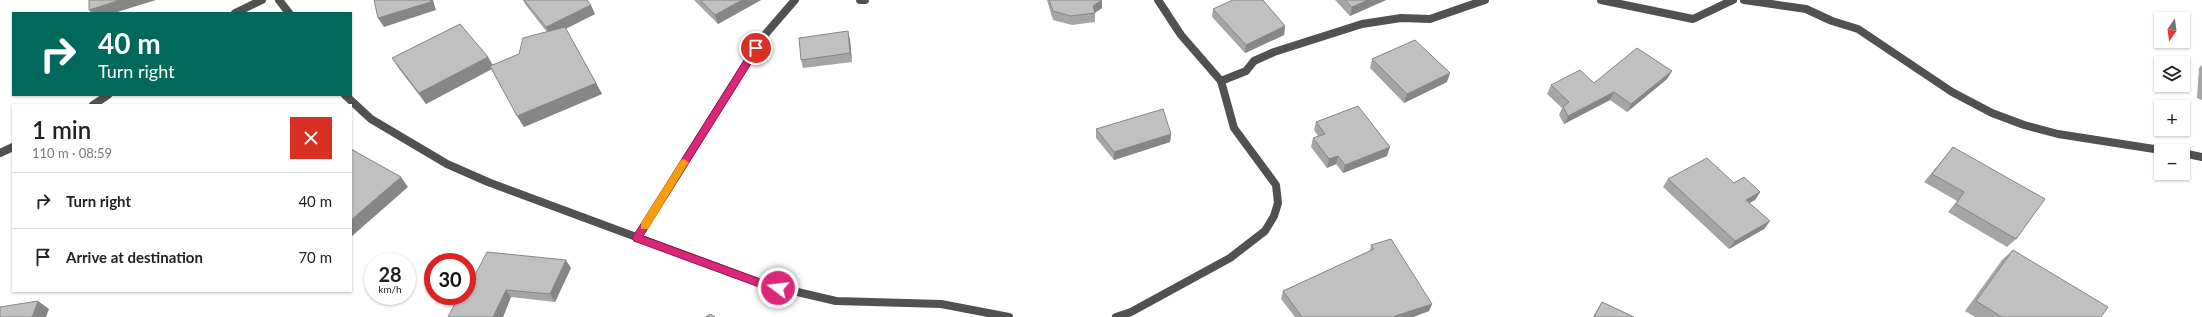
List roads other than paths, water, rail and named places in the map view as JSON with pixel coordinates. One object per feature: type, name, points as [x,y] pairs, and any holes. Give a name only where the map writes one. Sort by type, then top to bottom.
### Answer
[{"type":"street","points":[[237,12],[262,0]]},
{"type":"street","points":[[280,0],[288,12]]},
{"type":"street","points":[[637,238],[763,37],[795,0]]},
{"type":"street","points":[[860,0],[865,0]]},
{"type":"street","points":[[1116,317],[1131,312],[1230,258],[1265,231],[1274,216],[1278,203],[1276,185],[1234,128],[1221,81],[1181,35],[1158,0]]},
{"type":"street","points":[[1221,81],[1246,71],[1254,61],[1274,52],[1362,24],[1400,18],[1430,19],[1485,0]]},
{"type":"street","points":[[1601,0],[1624,8],[1668,13],[1693,19],[1733,0]]},
{"type":"street","points":[[1744,0],[1806,8],[1832,21],[1858,29],[1952,92],[1992,112],[2024,125],[2058,134],[2154,149]]},
{"type":"street","points":[[94,104],[106,96]]},
{"type":"street","points":[[346,96],[370,119],[447,164],[488,182],[573,212],[637,238],[763,284],[836,302],[941,304],[1009,317]]},
{"type":"street","points":[[0,154],[12,148]]},
{"type":"street","points":[[2190,154],[2202,157]]}]
